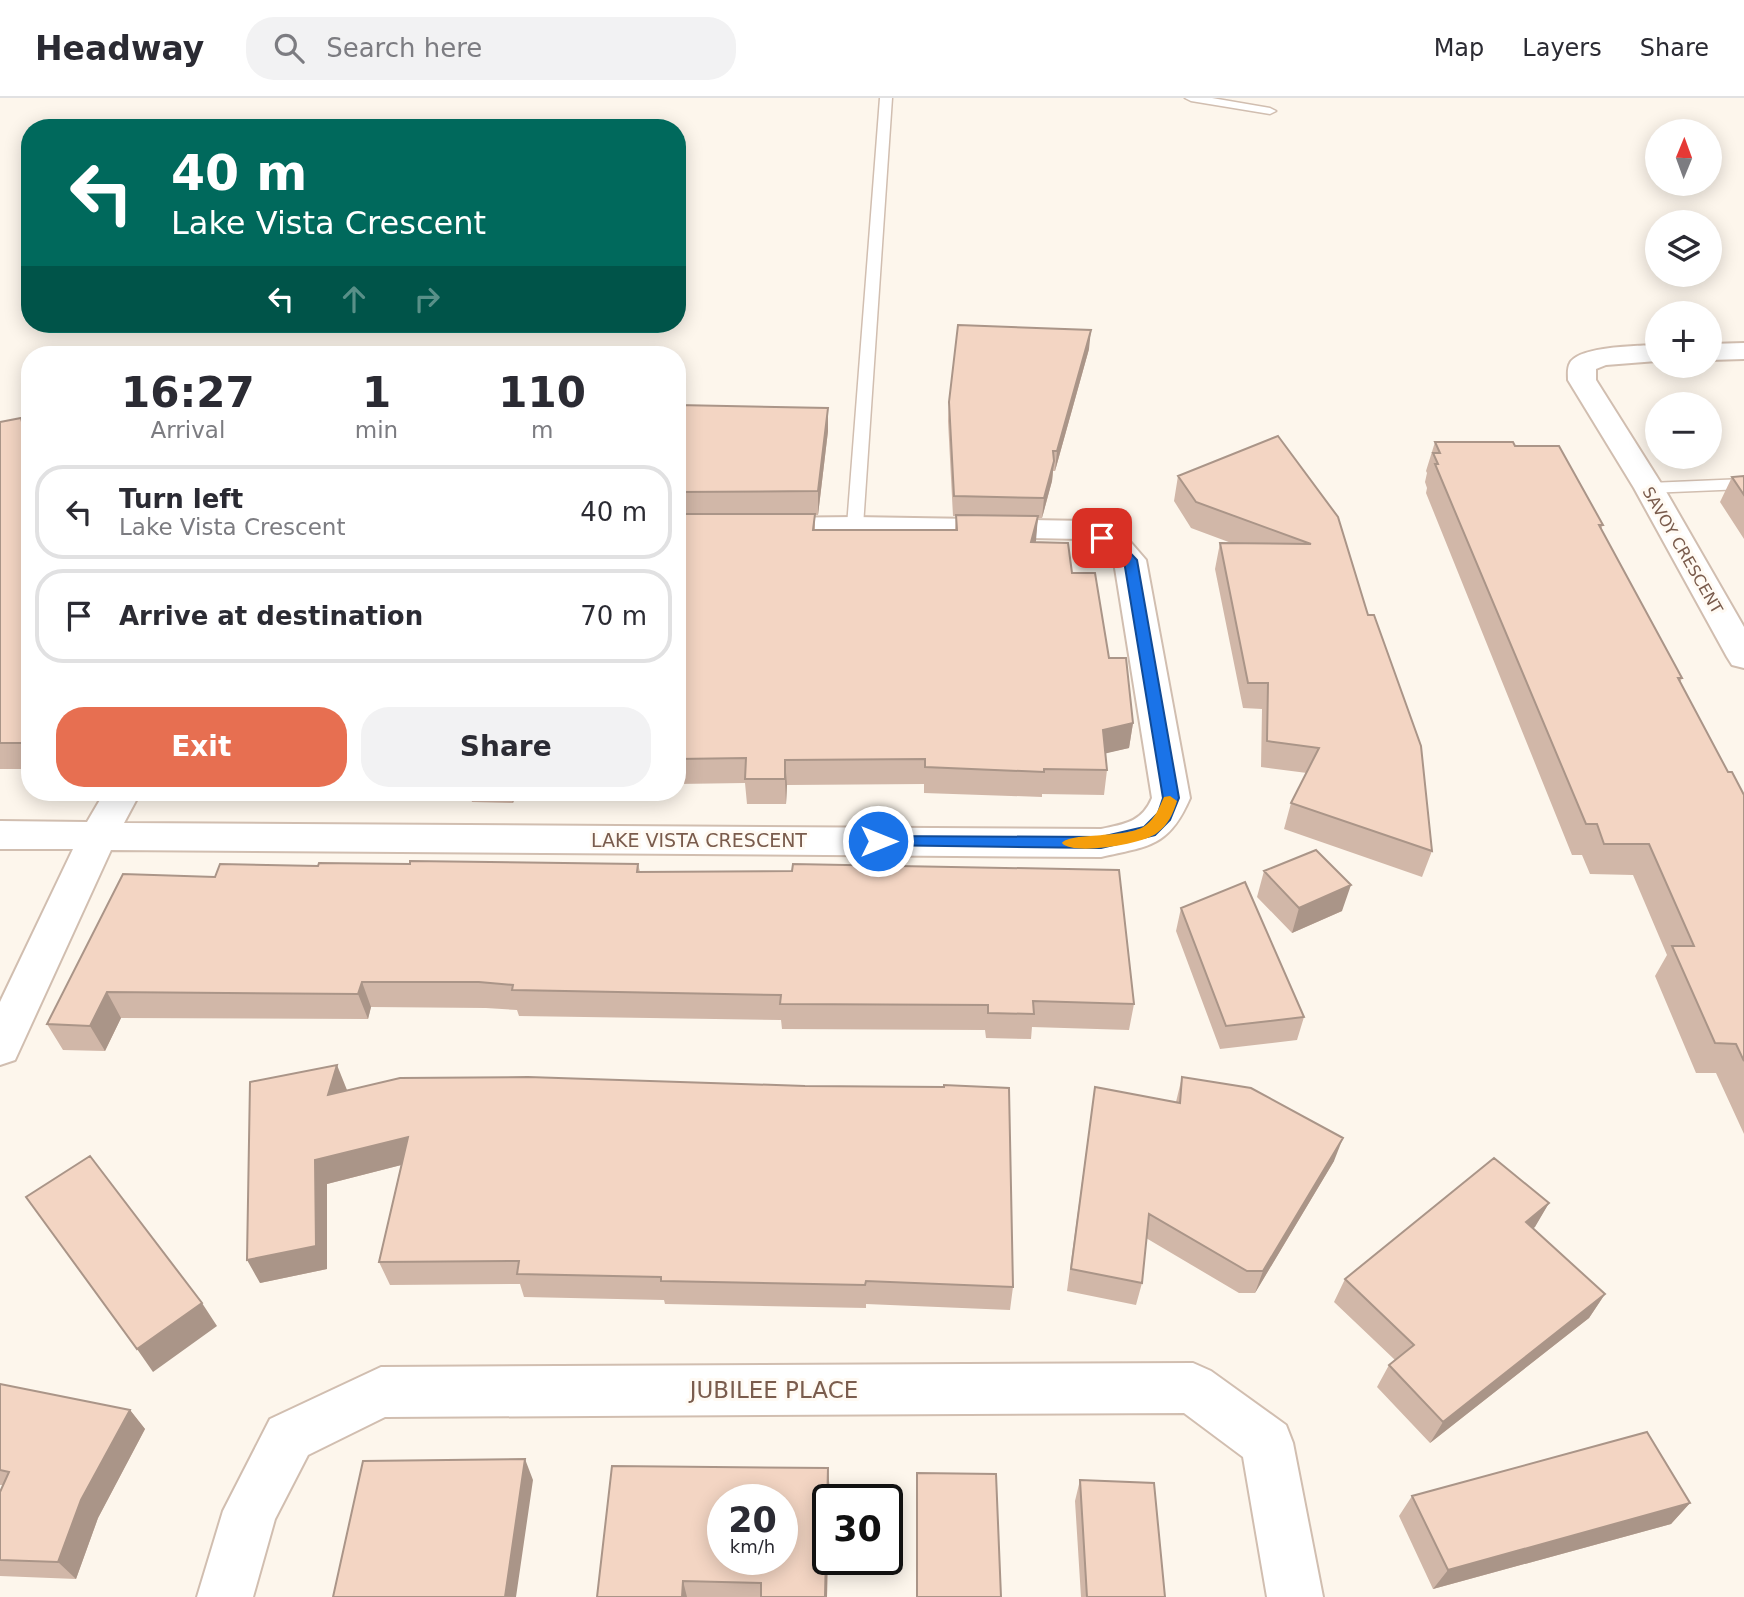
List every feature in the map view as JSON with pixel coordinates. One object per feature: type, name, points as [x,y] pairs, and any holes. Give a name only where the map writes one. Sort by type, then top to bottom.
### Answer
[{"type":"street","points":[[1722,352],[1744,351]]},
{"type":"street","name":"SAVOY CRESCENT","points":[[1645,354],[1601,357],[1583,365],[1581,380],[1648,488],[1744,657]]},
{"type":"street","name":"LAKE VISTA CRESCENT","points":[[0,835],[1101,843],[1150,831],[1164,816],[1171,798],[1130,560],[1116,545],[1088,530],[855,526],[686,528]]},
{"type":"street","points":[[0,1048],[98,836],[118,801]]},
{"type":"street","name":"JUBILEE PLACE","points":[[225,1597],[250,1511],[289,1437],[382,1392],[1193,1388],[1267,1443],[1295,1597]]},
{"type":"lane","points":[[855,526],[886,98]]},
{"type":"lane","points":[[1191,98],[1270,111]]},
{"type":"lane","points":[[1648,488],[1744,484]]},
{"type":"building","points":[[958,325],[1091,330],[1057,451],[1053,451],[1054,461],[1044,498],[954,496],[949,402]]},
{"type":"building","points":[[686,405],[828,408],[818,491],[686,492]]},
{"type":"building","points":[[21,418],[21,743],[0,743],[0,422]]},
{"type":"building","points":[[1278,436],[1338,517],[1368,615],[1374,615],[1421,746],[1432,851],[1291,803],[1319,748],[1267,741],[1268,683],[1248,683],[1220,543],[1311,544],[1196,502],[1178,476]]},
{"type":"building","points":[[1435,442],[1513,442],[1515,446],[1559,446],[1682,678],[1678,678],[1728,772],[1732,772],[1744,795],[1744,1061],[1736,1044],[1715,1043],[1672,946],[1694,946],[1649,844],[1604,844],[1597,824],[1586,824],[1435,464],[1438,464],[1433,453],[1440,453]]},
{"type":"building","points":[[1744,476],[1744,495],[1732,477]]},
{"type":"building","points":[[686,514],[815,514],[813,530],[957,530],[956,515],[1038,516],[1031,542],[1068,543],[1072,573],[1095,573],[1109,658],[1126,658],[1133,723],[1103,730],[1107,770],[1044,769],[1044,772],[925,767],[925,759],[785,760],[785,779],[745,779],[746,758],[686,759]]},
{"type":"building","points":[[1316,850],[1351,885],[1299,908],[1264,871]]},
{"type":"building","points":[[410,861],[638,864],[637,872],[792,871],[793,864],[1119,870],[1134,1004],[1033,1001],[1034,1014],[988,1013],[988,1005],[780,1004],[781,995],[512,990],[513,985],[479,982],[362,982],[358,994],[107,992],[90,1026],[47,1024],[123,874],[215,877],[220,864],[318,866],[319,863],[410,864]]},
{"type":"building","points":[[1245,882],[1304,1017],[1226,1026],[1181,908]]},
{"type":"building","points":[[337,1065],[328,1095],[400,1078],[528,1077],[805,1086],[944,1085],[1009,1088],[1013,1287],[866,1281],[865,1285],[661,1281],[661,1277],[517,1274],[519,1261],[379,1262],[408,1137],[315,1160],[316,1246],[247,1260],[250,1082]]},
{"type":"building","points":[[1182,1077],[1251,1088],[1343,1138],[1263,1271],[1247,1271],[1149,1214],[1142,1283],[1071,1269],[1095,1087],[1180,1103]]},
{"type":"building","points":[[90,1156],[202,1303],[137,1349],[26,1197]]},
{"type":"building","points":[[1494,1158],[1549,1203],[1526,1222],[1605,1294],[1443,1422],[1389,1365],[1414,1345],[1345,1279]]},
{"type":"building","points":[[0,1384],[130,1410],[81,1500],[58,1562],[0,1560],[0,1492],[9,1472],[0,1470]]},
{"type":"building","points":[[1647,1432],[1690,1503],[1448,1570],[1412,1496]]},
{"type":"building","points":[[525,1459],[505,1597],[333,1597],[363,1461]]},
{"type":"building","points":[[612,1466],[828,1468],[828,1484],[812,1484],[812,1575],[826,1575],[825,1597],[761,1597],[761,1583],[683,1581],[682,1597],[597,1597]]},
{"type":"building","points":[[917,1473],[996,1474],[1001,1597],[917,1597]]},
{"type":"building","points":[[1080,1480],[1154,1483],[1165,1597],[1087,1597]]},
{"type":"slow traffic","points":[[1070,843],[1101,843],[1150,831],[1164,816],[1170,801]]},
{"type":"route","points":[[878,841],[1101,843],[1150,831],[1164,816],[1171,798],[1130,560],[1116,545],[1102,538]]}]
